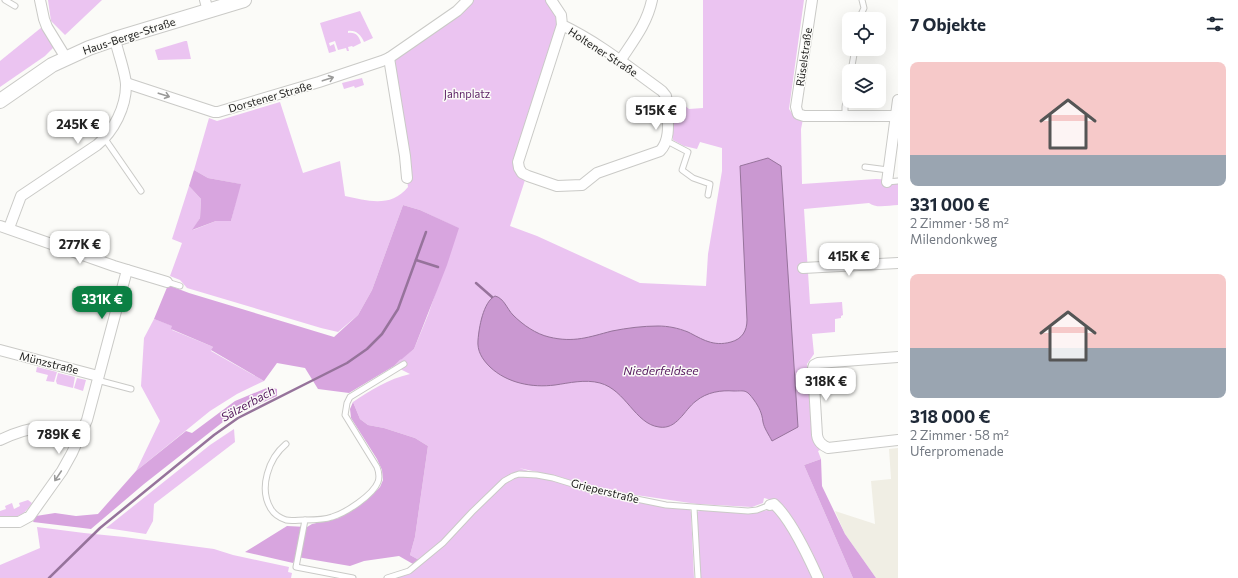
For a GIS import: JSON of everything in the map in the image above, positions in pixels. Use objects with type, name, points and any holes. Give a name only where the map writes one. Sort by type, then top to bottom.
[{"type":"main road","name":"Haus-Berge-Straße","points":[[0,101],[41,72],[88,48],[206,5],[244,0]]},
{"type":"street","points":[[40,0],[46,23],[66,58]]},
{"type":"street","points":[[407,178],[390,58],[457,11],[468,0]]},
{"type":"street","points":[[551,0],[561,15],[562,25],[518,162],[522,173],[557,186],[582,185],[597,173],[660,150],[665,146],[667,141]]},
{"type":"street","points":[[620,61],[640,32],[647,18],[652,0]]},
{"type":"street","name":"Rüselstraße","points":[[812,0],[796,107],[798,114],[804,116],[845,117]]},
{"type":"street","name":"Holtener Straße","points":[[562,25],[620,61],[666,96],[667,141]]},
{"type":"street","points":[[115,39],[126,83],[124,99],[116,122],[105,138],[73,162],[21,196],[4,227],[127,270],[167,282]]},
{"type":"street","name":"Dorstener Straße","points":[[126,83],[214,112],[218,112],[352,72],[390,58]]},
{"type":"street","points":[[887,182],[898,100]]},
{"type":"street","points":[[845,117],[897,116]]},
{"type":"street","points":[[803,268],[896,263]]},
{"type":"street","points":[[0,522],[21,522],[32,514],[65,466],[87,420],[127,270]]},
{"type":"street","name":"Münzstraße","points":[[0,350],[98,378]]},
{"type":"street","points":[[898,357],[818,363],[814,365],[813,368],[818,440],[823,445],[828,448],[898,440]]},
{"type":"street","points":[[0,440],[22,431],[39,428],[57,430],[79,437]]},
{"type":"street","name":"Grieperstraße","points":[[770,505],[774,504],[778,508],[800,542],[818,578]]},
{"type":"lane","points":[[2,0],[15,6]]},
{"type":"lane","points":[[862,0],[864,8],[862,12]]},
{"type":"lane","points":[[845,108],[845,117]]},
{"type":"lane","points":[[105,138],[141,191]]},
{"type":"lane","points":[[667,141],[688,152],[682,170],[687,175],[710,184],[708,195]]},
{"type":"lane","points":[[865,167],[888,170]]},
{"type":"lane","points":[[887,182],[898,181]]},
{"type":"lane","points":[[167,282],[180,286]]},
{"type":"lane","points":[[286,444],[281,448],[268,472],[265,490],[266,500],[272,510],[279,517],[286,520],[332,518],[361,501],[373,490],[378,483],[380,476],[377,467],[345,414],[347,403],[350,397],[404,364]]},
{"type":"lane","points":[[98,378],[131,389]]},
{"type":"lane","name":"Grieperstraße","points":[[387,578],[404,574],[413,568],[443,543],[504,481],[519,474],[525,473],[537,475],[607,494],[666,505],[748,511],[757,510],[770,505]]},
{"type":"lane","points":[[694,508],[698,578]]},
{"type":"lane","points":[[305,520],[296,567],[353,578]]},
{"type":"shaded area","points":[[194,170],[208,178],[241,184],[231,221],[216,221],[192,230],[200,218],[201,199],[189,186]]},
{"type":"shaded area","points":[[403,205],[420,210],[459,228],[447,265],[414,349],[394,366],[349,393],[318,389],[305,368],[277,363],[264,381],[211,350],[213,347],[171,329],[172,326],[154,319],[168,285],[189,293],[334,337],[358,315],[372,290]]},
{"type":"shaded area","points":[[269,387],[277,389],[277,396],[228,418],[144,484],[91,529],[33,522],[36,516],[55,513],[76,516],[98,514],[136,471],[186,431],[192,433],[235,401]]},
{"type":"shaded area","points":[[353,402],[360,419],[368,425],[384,428],[415,438],[428,446],[415,537],[410,555],[419,560],[413,564],[399,556],[364,561],[350,566],[297,557],[293,563],[245,552],[287,526],[307,527],[312,524],[339,518],[367,500],[380,487],[383,480],[382,470],[377,459],[351,418],[350,409]]},
{"type":"shaded area","points":[[898,448],[898,578],[876,578],[845,534],[835,511],[875,524],[871,481],[891,479],[889,449]]},
{"type":"shaded area","points":[[821,459],[822,486],[845,534],[876,578],[853,578],[804,465]]},
{"type":"green space","points":[[48,0],[102,0],[65,35],[51,21]]},
{"type":"green space","name":"Jahnplatz","points":[[469,0],[549,0],[560,16],[517,162],[526,177],[510,226],[537,236],[640,283],[706,286],[708,254],[722,171],[722,148],[700,142],[697,149],[684,146],[673,140],[673,109],[676,109],[675,106],[673,106],[672,101],[679,101],[689,109],[703,108],[703,0],[804,0],[789,109],[794,116],[803,119],[801,129],[802,184],[876,179],[898,180],[898,205],[875,206],[869,203],[804,209],[810,304],[842,302],[843,315],[841,318],[835,319],[835,332],[812,334],[814,354],[807,364],[812,436],[815,444],[820,450],[818,451],[821,459],[804,465],[853,578],[821,578],[775,501],[764,498],[763,503],[752,507],[697,504],[602,490],[560,477],[519,468],[594,492],[690,510],[694,578],[397,578],[410,571],[419,560],[410,555],[415,537],[428,446],[415,438],[384,428],[368,425],[360,419],[353,402],[387,382],[410,374],[394,366],[414,349],[428,315],[458,228],[420,210],[403,205],[372,290],[358,315],[338,332],[187,288],[180,280],[170,276],[182,243],[172,239],[189,186],[201,199],[200,218],[193,230],[216,221],[231,221],[240,184],[208,178],[194,170],[209,118],[217,121],[280,102],[303,173],[340,161],[345,196],[362,200],[379,201],[394,198],[401,194],[408,187],[391,60]]},
{"type":"green space","points":[[360,11],[373,38],[364,42],[358,34],[353,31],[348,31],[348,33],[357,35],[361,43],[353,47],[348,47],[349,51],[347,51],[346,48],[338,50],[335,41],[329,43],[330,46],[334,44],[336,51],[329,53],[320,23]]},
{"type":"green space","points":[[42,27],[53,44],[53,48],[45,56],[0,87],[0,61]]},
{"type":"green space","points":[[187,41],[191,59],[158,60],[155,50]]},
{"type":"green space","points":[[362,78],[364,85],[344,89],[342,83]]},
{"type":"green space","points":[[154,319],[173,326],[172,330],[213,347],[211,351],[264,381],[237,394],[210,411],[136,471],[160,421],[141,386],[144,338]]},
{"type":"green space","points":[[37,367],[57,372],[54,382],[46,381],[48,375],[36,372]]},
{"type":"green space","points":[[58,373],[75,377],[73,388],[57,384],[56,381]]},
{"type":"green space","points":[[77,378],[86,380],[83,391],[74,388]]},
{"type":"green space","points":[[234,429],[235,442],[154,504],[153,521],[146,534],[106,528],[210,445]]},
{"type":"green space","points":[[28,500],[32,503],[25,512],[19,516],[0,516],[0,511],[6,509],[5,506],[12,503],[14,509],[20,506],[19,503]]},
{"type":"green space","points":[[774,509],[786,526],[814,578],[699,578],[696,512],[703,510],[751,513]]},
{"type":"green space","points":[[37,527],[214,549],[233,555],[289,567],[288,572],[292,573],[291,578],[0,578],[0,565],[40,548]]},
{"type":"water","name":"Niederfeldsee","points":[[768,158],[781,166],[798,427],[772,441],[764,427],[760,410],[749,394],[745,391],[719,391],[700,398],[671,425],[659,427],[651,425],[643,420],[617,392],[600,383],[583,381],[546,386],[529,385],[512,381],[504,377],[490,367],[485,361],[478,348],[479,329],[487,304],[495,296],[501,299],[513,315],[525,326],[539,334],[558,339],[574,339],[623,329],[658,326],[680,329],[703,340],[719,344],[735,341],[741,337],[745,331],[747,320],[740,166]]},
{"type":"waterway","name":"Sälzerbach","points":[[49,578],[100,528],[214,435],[238,418],[347,363],[367,349],[382,334],[398,309],[426,232]]},
{"type":"waterway","points":[[416,260],[438,267]]},
{"type":"waterway","points":[[476,283],[492,297]]}]
